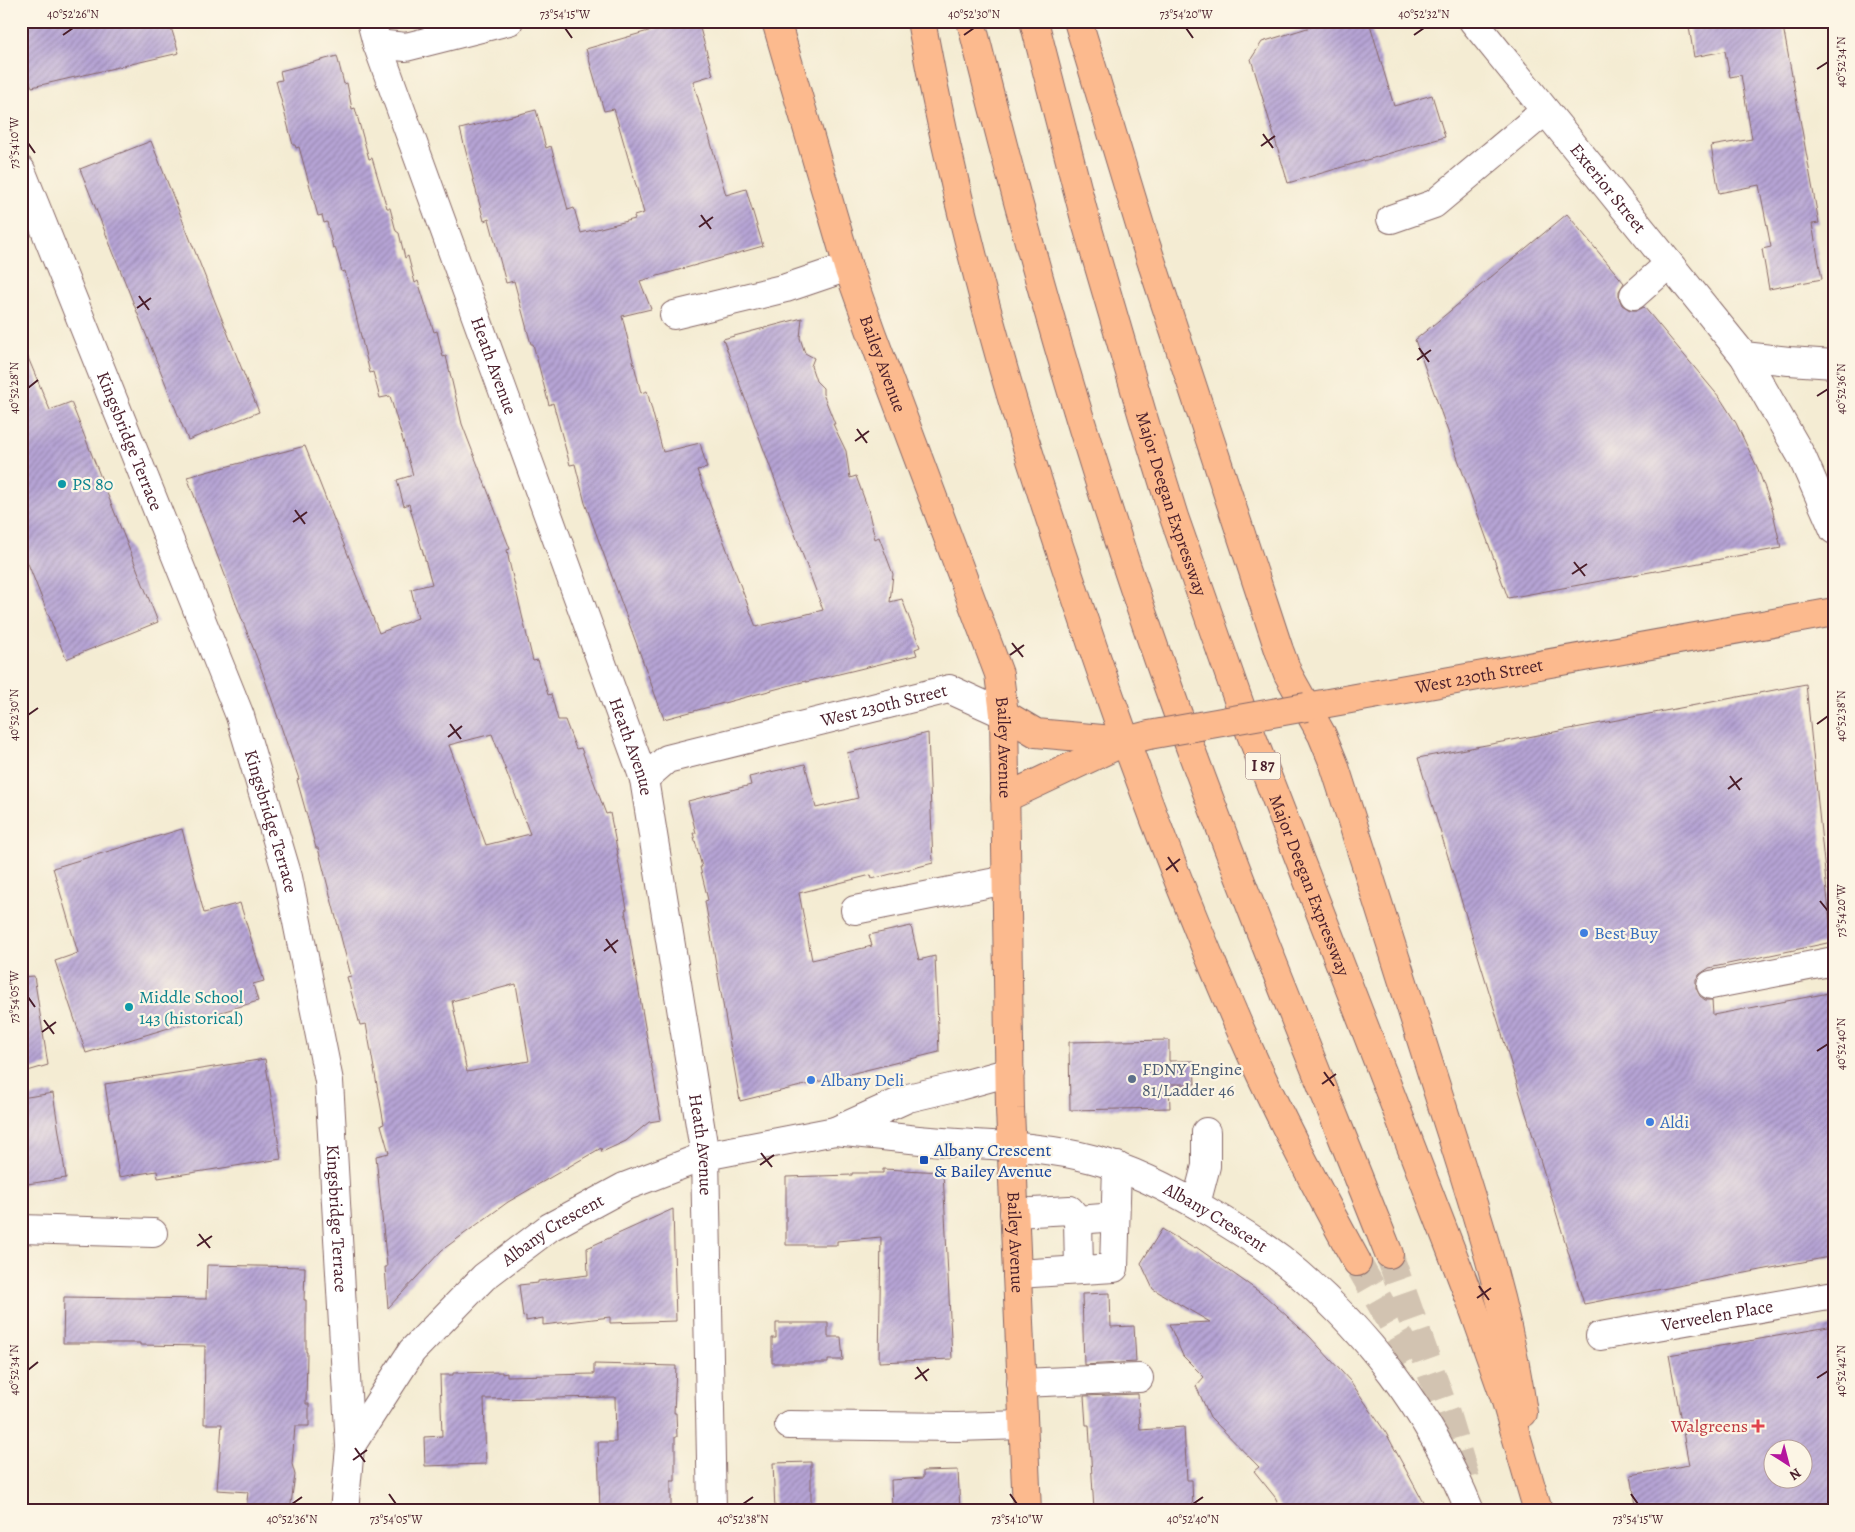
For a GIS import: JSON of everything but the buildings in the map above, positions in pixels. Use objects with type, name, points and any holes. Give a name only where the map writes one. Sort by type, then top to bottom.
[{"type":"main road","name":"Bailey Avenue","points":[[776,21],[848,267],[999,674],[1004,714],[1012,1145],[1027,1511]]},
{"type":"main road","points":[[921,21],[958,198],[1000,358],[1044,502],[1137,738],[1142,787],[1258,1069],[1356,1262]]},
{"type":"main road","points":[[971,21],[1050,322],[1083,432],[1143,615],[1212,804],[1389,1254]]},
{"type":"main road","name":"Major Deegan Expressway","points":[[1034,21],[1087,228],[1142,417],[1174,517],[1242,711],[1470,1299],[1505,1398],[1537,1504]]},
{"type":"main road","points":[[1078,21],[1145,242],[1279,650],[1288,674],[1322,735],[1334,764],[1473,1201],[1500,1293],[1513,1351],[1537,1504]]},
{"type":"main road","name":"West 230th Street","points":[[1004,714],[1036,733],[1137,738],[1834,612]]},
{"type":"main road","name":"West 230th Street","points":[[1005,798],[1137,738]]},
{"type":"street","points":[[374,33],[406,47],[509,21]]},
{"type":"street","name":"Exterior Street","points":[[1473,21],[1744,356],[1802,457],[1834,530]]},
{"type":"street","name":"Heath Avenue","points":[[374,33],[644,779],[705,1156],[712,1511]]},
{"type":"street","points":[[1391,219],[1434,204],[1545,111]]},
{"type":"street","name":"Kingsbridge Terrace","points":[[21,170],[240,716],[288,877],[329,1081],[350,1447],[344,1511]]},
{"type":"street","points":[[1634,295],[1669,264]]},
{"type":"street","points":[[674,315],[786,288],[848,267]]},
{"type":"street","points":[[1744,356],[1834,364]]},
{"type":"street","name":"West 230th Street","points":[[644,779],[666,759],[949,689],[1004,714]]},
{"type":"street","points":[[855,910],[1006,880]]},
{"type":"street","points":[[1711,985],[1834,961]]},
{"type":"street","name":"Albany Crescent","points":[[350,1447],[412,1352],[484,1277],[550,1227],[624,1187],[705,1156],[835,1131],[908,1098],[1010,1072]]},
{"type":"street","name":"Albany Crescent","points":[[835,1131],[957,1143],[1012,1145],[1060,1152],[1117,1166],[1196,1204],[1280,1258],[1344,1317],[1401,1385],[1424,1419],[1443,1453],[1470,1511]]},
{"type":"street","points":[[1196,1204],[1206,1166],[1206,1132]]},
{"type":"street","points":[[1017,1274],[1114,1268],[1117,1166]]},
{"type":"street","points":[[1014,1212],[1070,1210],[1078,1220],[1079,1270]]},
{"type":"street","points":[[1078,1220],[1115,1217]]},
{"type":"street","points":[[21,1229],[153,1233]]},
{"type":"street","name":"Verveelen Place","points":[[1600,1336],[1834,1295]]},
{"type":"street","points":[[1021,1383],[1138,1378]]},
{"type":"street","points":[[789,1425],[967,1427],[1023,1425]]},
{"type":"tunnel","points":[[1389,1254],[1447,1417],[1469,1489]]},
{"type":"tunnel","points":[[1357,1262],[1417,1367]]},
{"type":"place","name":"PS 80","points":[[62,484]]},
{"type":"place","name":"Best Buy","points":[[1584,933]]},
{"type":"place","name":"Middle School 143 (historical)","points":[[129,1007]]},
{"type":"place","name":"FDNY Engine 81/Ladder 46","points":[[1132,1079]]},
{"type":"place","name":"Albany Deli","points":[[811,1080]]},
{"type":"place","name":"Aldi","points":[[1650,1122]]},
{"type":"place","name":"Albany Crescent & Bailey Avenue","points":[[924,1160]]},
{"type":"place","name":"Walgreens","points":[[1758,1426]]}]
